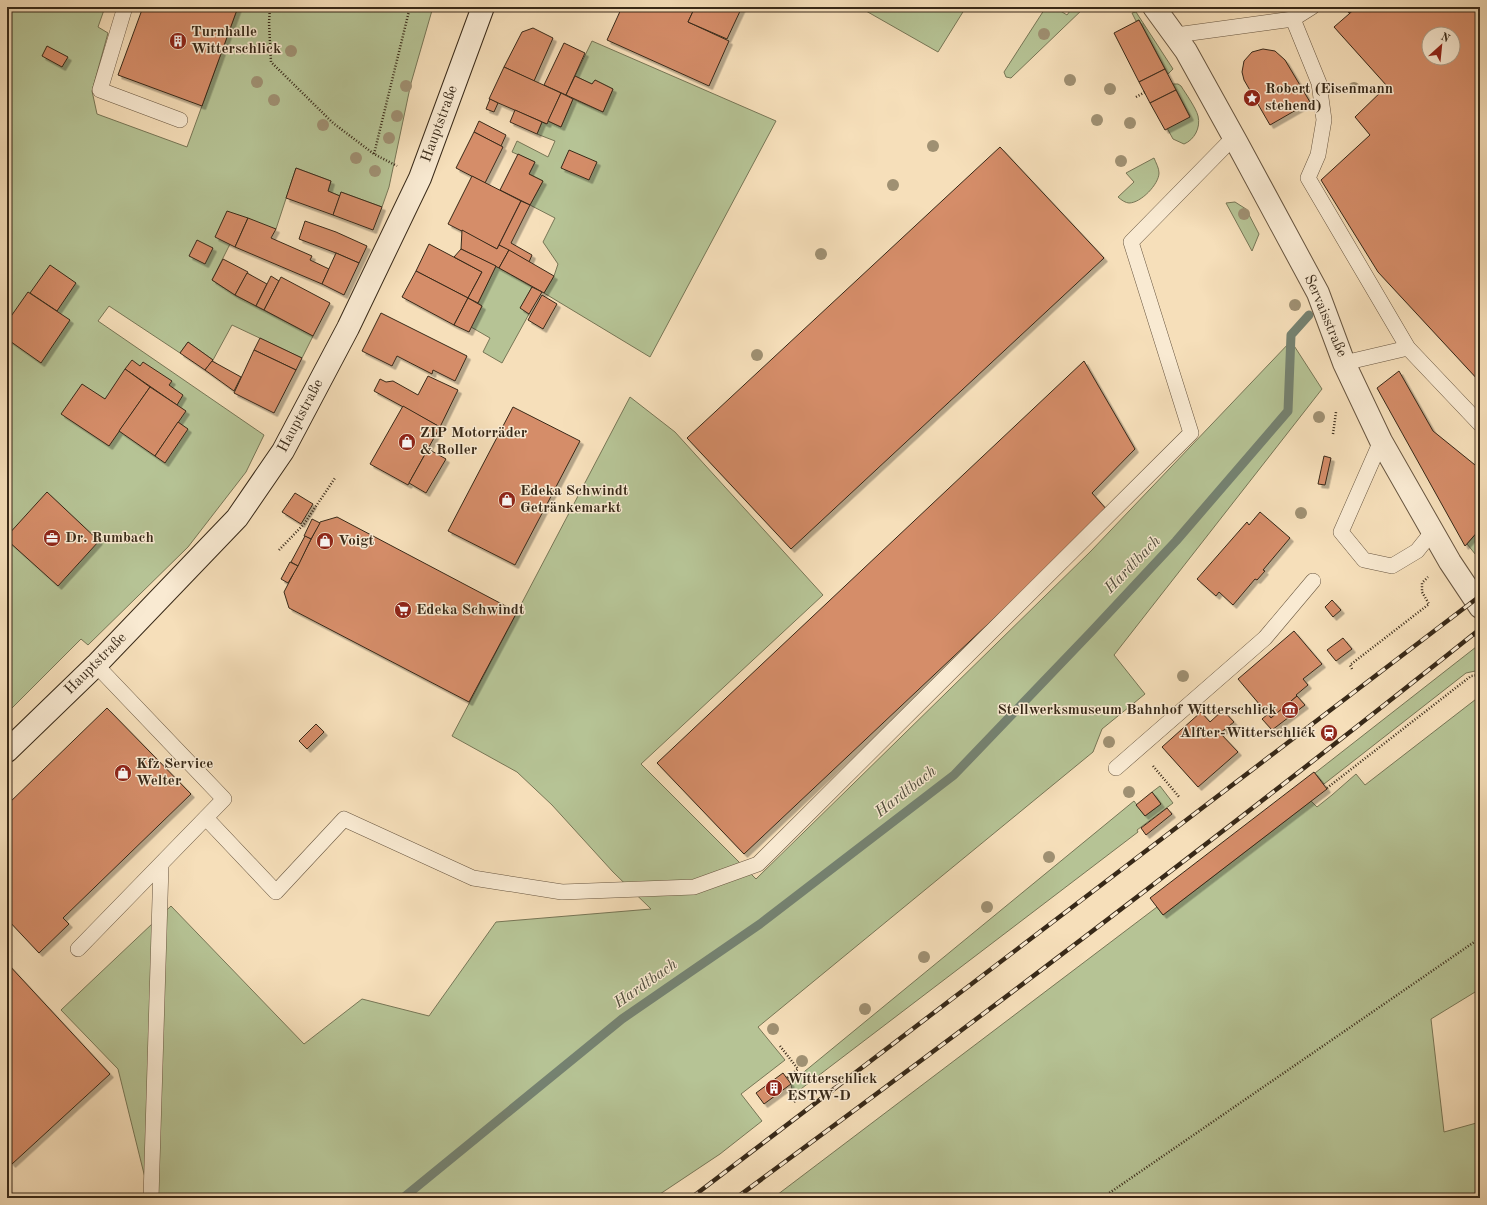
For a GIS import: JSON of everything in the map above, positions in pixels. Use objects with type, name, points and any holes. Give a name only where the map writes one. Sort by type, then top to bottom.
[{"type":"main road","name":"Hauptstraße","points":[[7,751],[96,665],[237,518],[283,451],[348,328],[420,178],[483,7]]},
{"type":"main road","name":"Servaisstraße","points":[[1154,7],[1176,35],[1186,51],[1234,137],[1318,293],[1344,363],[1381,442],[1450,562],[1480,607]]},
{"type":"lane","points":[[125,7],[100,90],[180,120]]},
{"type":"lane","points":[[1176,35],[1293,20],[1312,7]]},
{"type":"lane","points":[[1293,20],[1319,83],[1324,120],[1318,155],[1308,178],[1408,348],[1480,424]]},
{"type":"lane","points":[[206,818],[276,892],[344,819],[473,878],[562,892],[694,887],[758,864],[1191,433],[1132,242],[1234,137]]},
{"type":"lane","points":[[1344,363],[1408,348]]},
{"type":"lane","points":[[1381,442],[1341,532],[1364,560],[1392,566],[1417,551],[1433,531]]},
{"type":"lane","points":[[1116,768],[1265,638],[1313,581]]},
{"type":"lane","points":[[78,949],[224,799],[96,665]]},
{"type":"lane","points":[[151,1198],[161,865]]},
{"type":"path","points":[[270,7],[269,23],[271,62],[333,123],[374,154],[395,165]]},
{"type":"path","points":[[374,154],[410,7]]},
{"type":"path","points":[[1136,97],[1145,92]]},
{"type":"path","points":[[280,550],[304,524],[335,478]]},
{"type":"path","points":[[1352,670],[1350,665],[1429,604],[1422,592],[1422,584]]},
{"type":"path","points":[[1327,788],[1471,676],[1480,675]]},
{"type":"path","points":[[1162,777],[1180,798]]},
{"type":"path","points":[[1102,1198],[1480,938]]},
{"type":"path","points":[[780,1046],[798,1069],[787,1078]]},
{"type":"path","points":[[794,1102],[797,1099]]},
{"type":"green space","points":[[7,7],[105,7],[98,27],[108,33],[92,91],[97,114],[187,147],[238,7],[433,7],[411,83],[389,187],[382,207],[341,192],[340,196],[328,191],[331,181],[296,168],[276,229],[230,244],[212,280],[235,295],[313,336],[302,358],[232,325],[213,360],[188,342],[180,353],[109,306],[98,321],[264,435],[246,472],[188,547],[88,645],[81,639],[7,713]]},
{"type":"green space","points":[[859,7],[966,7],[938,52]]},
{"type":"green space","points":[[1046,7],[1054,7],[1067,15],[1073,7],[1085,7],[1011,78],[1006,77],[1004,72]]},
{"type":"green space","points":[[1136,12],[1173,69],[1168,74],[1139,20],[1136,21],[1132,13]]},
{"type":"green space","points":[[592,41],[776,121],[650,357],[544,293],[554,276],[558,264],[543,242],[555,218],[530,205],[543,181],[529,174],[535,162],[512,152],[517,141],[548,157],[555,141],[537,134],[542,122],[546,124],[548,121],[561,127],[573,99],[603,112],[613,89],[595,80],[592,84],[575,76]]},
{"type":"green space","points":[[1173,84],[1178,84],[1181,86],[1193,105],[1199,120],[1198,129],[1194,137],[1184,144],[1173,139],[1167,128],[1190,116]]},
{"type":"green space","points":[[1154,158],[1159,173],[1153,187],[1139,200],[1134,202],[1128,203],[1119,198],[1118,197],[1134,182],[1126,173]]},
{"type":"green space","points":[[1235,202],[1246,209],[1259,234],[1252,251],[1226,203]]},
{"type":"green space","points":[[496,266],[532,287],[521,307],[529,314],[502,363],[483,352],[490,338],[471,327],[482,306],[478,303]]},
{"type":"green space","points":[[1291,341],[1322,389],[1114,655],[1145,694],[1102,729],[1093,752],[758,1027],[785,1060],[741,1094],[762,1121],[720,1154],[654,1198],[150,1198],[118,1069],[61,1010],[171,906],[304,1044],[362,999],[429,1016],[496,922],[651,909],[613,872],[552,805],[517,772],[452,736],[630,397],[675,432],[823,595],[641,764],[756,879],[1091,551]]},
{"type":"green space","points":[[1480,529],[1480,560],[1467,544]]},
{"type":"green space","points":[[1476,647],[1480,653],[1480,670],[1466,673],[1324,784],[1315,773]]},
{"type":"green space","points":[[1480,696],[1480,989],[1431,1019],[1444,1132],[1480,1122],[1480,1198],[773,1198],[1157,907],[1163,915],[1311,801],[1317,807],[1356,774],[1365,785]]},
{"type":"green space","points":[[1160,786],[1173,803],[1137,830],[1138,832],[793,1095],[791,1084],[799,1076],[1134,801],[1145,816],[1161,804],[1152,792]]},
{"type":"building","name":"Turnhalle Witterschlick","points":[[143,7],[238,7],[202,106],[118,75]]},
{"type":"building","points":[[622,7],[695,7],[688,22],[729,41],[709,86],[607,40]]},
{"type":"building","points":[[695,7],[742,7],[727,39],[688,22]]},
{"type":"building","points":[[1344,7],[1357,7],[1349,13]]},
{"type":"building","points":[[1357,7],[1480,7],[1480,382],[1378,272],[1321,180],[1370,135],[1355,117],[1387,86],[1334,27]]},
{"type":"building","points":[[1139,20],[1165,69],[1139,82],[1114,33]]},
{"type":"building","points":[[533,28],[553,38],[534,81],[504,67],[522,32]]},
{"type":"building","points":[[564,43],[585,53],[566,95],[544,85]]},
{"type":"building","points":[[47,46],[68,57],[62,67],[42,56]]},
{"type":"building","points":[[1263,49],[1275,51],[1285,60],[1310,102],[1270,125],[1244,80],[1242,72],[1244,61],[1252,52]]},
{"type":"building","points":[[504,67],[561,93],[547,124],[489,99]]},
{"type":"building","points":[[1165,69],[1176,90],[1150,103],[1139,82]]},
{"type":"building","points":[[575,76],[592,84],[595,80],[613,89],[603,112],[566,95]]},
{"type":"building","points":[[1176,90],[1190,117],[1165,130],[1150,103]]},
{"type":"building","points":[[561,93],[573,99],[561,127],[548,121]]},
{"type":"building","points":[[490,99],[498,103],[494,112],[486,109]]},
{"type":"building","points":[[515,110],[542,122],[537,134],[510,122]]},
{"type":"building","points":[[479,121],[506,135],[501,146],[474,132]]},
{"type":"building","points":[[474,132],[503,147],[485,183],[456,168]]},
{"type":"building","points":[[1000,147],[1104,258],[791,549],[687,438]]},
{"type":"building","points":[[569,150],[597,162],[589,180],[561,168]]},
{"type":"building","points":[[518,154],[535,162],[529,174],[543,181],[530,205],[500,190]]},
{"type":"building","points":[[296,168],[331,181],[328,191],[340,196],[333,215],[286,198]]},
{"type":"building","points":[[472,176],[521,201],[497,249],[448,224]]},
{"type":"building","points":[[341,192],[382,207],[373,230],[333,215]]},
{"type":"building","points":[[521,201],[530,205],[511,243],[532,255],[529,262],[499,245]]},
{"type":"building","points":[[227,211],[248,218],[235,247],[215,237]]},
{"type":"building","points":[[248,218],[276,229],[271,238],[312,256],[310,260],[329,269],[322,284],[235,247]]},
{"type":"building","points":[[305,221],[336,232],[367,246],[359,263],[299,239]]},
{"type":"building","points":[[462,230],[497,249],[499,245],[509,250],[499,268],[461,249]]},
{"type":"building","points":[[197,240],[213,248],[205,264],[189,256]]},
{"type":"building","points":[[429,244],[482,272],[468,298],[416,271]]},
{"type":"building","points":[[461,249],[496,266],[478,303],[468,298],[482,272],[454,257]]},
{"type":"building","points":[[509,250],[554,276],[544,293],[499,268]]},
{"type":"building","points":[[336,253],[359,263],[344,295],[322,284]]},
{"type":"building","points":[[223,259],[248,272],[235,295],[212,280]]},
{"type":"building","points":[[50,265],[76,283],[57,311],[30,293]]},
{"type":"building","points":[[416,271],[468,298],[454,325],[402,297]]},
{"type":"building","points":[[247,273],[267,284],[256,306],[235,295]]},
{"type":"building","points":[[271,276],[279,281],[264,310],[256,306]]},
{"type":"building","points":[[281,277],[330,303],[313,336],[264,310]]},
{"type":"building","points":[[532,287],[542,292],[529,314],[520,308]]},
{"type":"building","points":[[28,292],[70,320],[41,363],[7,339],[7,322]]},
{"type":"building","points":[[542,295],[557,304],[543,329],[528,320]]},
{"type":"building","points":[[468,298],[482,306],[469,332],[454,325]]},
{"type":"building","points":[[381,313],[467,356],[455,381],[433,370],[432,374],[397,356],[392,366],[362,351]]},
{"type":"building","points":[[260,338],[302,358],[296,370],[254,350]]},
{"type":"building","points":[[188,342],[213,360],[205,370],[180,353]]},
{"type":"building","points":[[254,350],[296,370],[274,413],[234,393]]},
{"type":"building","points":[[132,360],[140,366],[143,362],[172,381],[169,385],[183,395],[177,405],[125,369]]},
{"type":"building","points":[[212,361],[241,377],[234,391],[205,370]]},
{"type":"building","points":[[1084,361],[1135,449],[1092,493],[1108,511],[744,854],[657,763]]},
{"type":"building","points":[[125,369],[150,387],[109,446],[61,414],[82,384],[105,399]]},
{"type":"building","points":[[1399,371],[1433,431],[1480,469],[1480,529],[1465,546],[1377,388]]},
{"type":"building","points":[[428,376],[458,390],[440,427],[374,391],[380,379],[386,382],[393,381],[418,395]]},
{"type":"building","points":[[150,387],[186,411],[155,456],[119,431]]},
{"type":"building","name":"ZIP Motorräder & Roller","points":[[403,406],[440,427],[408,485],[370,464]]},
{"type":"building","name":"Edeka Schwindt Getränkemarkt","points":[[513,407],[580,441],[515,565],[448,531]]},
{"type":"building","points":[[178,422],[188,429],[165,463],[155,456]]},
{"type":"building","points":[[428,449],[446,459],[426,493],[409,483]]},
{"type":"building","points":[[1324,456],[1331,458],[1325,485],[1318,484]]},
{"type":"building","name":"Dr. Rumbach","points":[[47,492],[99,541],[58,586],[7,540],[7,536]]},
{"type":"building","points":[[295,493],[313,504],[301,524],[282,512]]},
{"type":"building","points":[[1260,512],[1290,538],[1263,570],[1265,571],[1257,580],[1255,579],[1233,605],[1219,592],[1216,596],[1197,579],[1247,522],[1249,525]]},
{"type":"building","name":"Edeka Schwindt","points":[[337,517],[517,612],[469,702],[289,608],[284,592],[320,522]]},
{"type":"building","points":[[312,519],[320,523],[311,539],[304,536]]},
{"type":"building","points":[[305,536],[311,539],[298,566],[291,562]]},
{"type":"building","points":[[290,562],[298,566],[288,583],[281,579]]},
{"type":"building","points":[[1332,600],[1341,610],[1333,617],[1325,607]]},
{"type":"building","points":[[1294,631],[1322,664],[1303,679],[1308,685],[1271,718],[1238,679]]},
{"type":"building","points":[[1343,638],[1352,649],[1336,661],[1327,650]]},
{"type":"building","name":"Stellwerksmuseum Bahnhof Witterschlick","points":[[1297,696],[1305,705],[1272,730],[1262,719],[1268,714],[1271,718]]},
{"type":"building","points":[[107,708],[191,794],[63,918],[69,924],[39,953],[7,919],[7,805]]},
{"type":"building","points":[[1223,710],[1234,722],[1220,733],[1238,752],[1198,787],[1162,747],[1201,712],[1210,722]]},
{"type":"building","points":[[316,724],[324,732],[307,749],[299,741]]},
{"type":"building","points":[[1314,772],[1327,789],[1163,915],[1150,898]]},
{"type":"building","points":[[1152,792],[1161,804],[1145,816],[1136,805]]},
{"type":"building","points":[[1167,808],[1172,814],[1146,835],[1141,828]]},
{"type":"building","points":[[7,963],[110,1074],[12,1164],[7,1158]]},
{"type":"building","name":"Witterschlick ESTW-D","points":[[783,1073],[791,1084],[764,1104],[756,1093]]},
{"type":"waterway","name":"Hardtbach","points":[[403,1198],[622,1019],[760,924],[954,775],[1176,541],[1288,411],[1291,335],[1309,315]]},
{"type":"railway","points":[[691,1198],[1480,596]]},
{"type":"railway","points":[[736,1198],[1204,846],[1480,629]]},
{"type":"place","name":"Turnhalle Witterschlick","points":[[178,41]]},
{"type":"place","name":"Robert (Eisenmann stehend)","points":[[1252,98]]},
{"type":"place","name":"ZIP Motorräder & Roller","points":[[407,442]]},
{"type":"place","name":"Edeka Schwindt Getränkemarkt","points":[[507,500]]},
{"type":"place","name":"Dr. Rumbach","points":[[52,538]]},
{"type":"place","name":"Voigt","points":[[325,541]]},
{"type":"place","name":"Edeka Schwindt","points":[[403,610]]},
{"type":"place","name":"Stellwerksmuseum Bahnhof Witterschlick","points":[[1290,710]]},
{"type":"place","name":"Alfter-Witterschlick","points":[[1329,733]]},
{"type":"place","name":"Kfz Service Welter","points":[[123,773]]},
{"type":"place","name":"Witterschlick ESTW-D","points":[[774,1088]]}]
